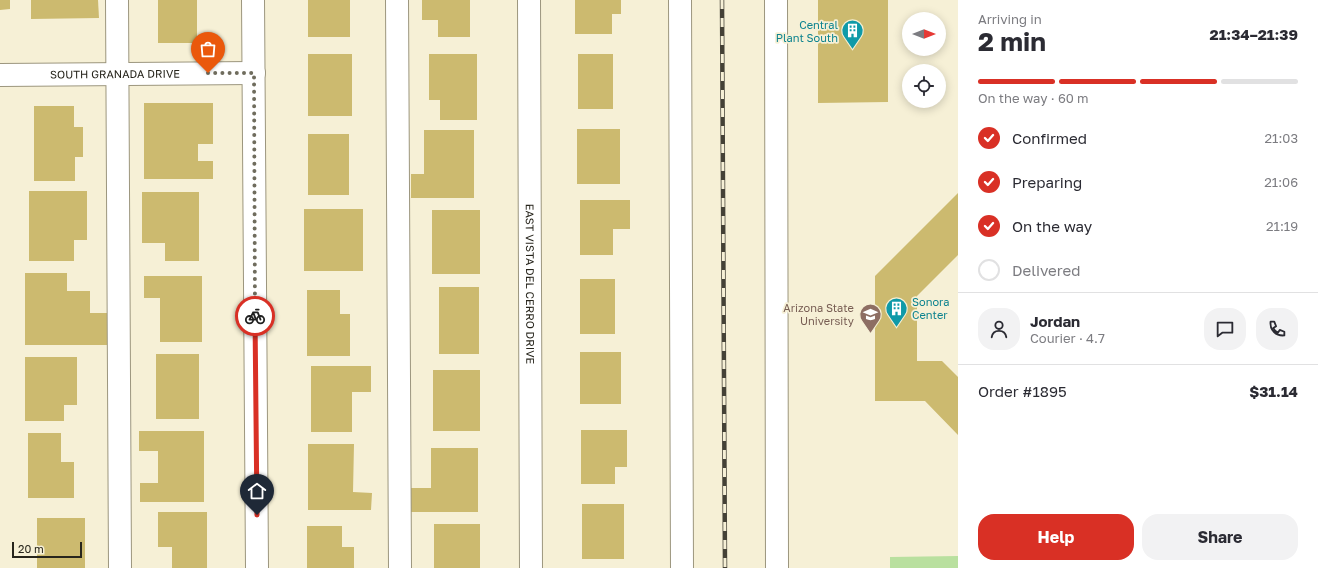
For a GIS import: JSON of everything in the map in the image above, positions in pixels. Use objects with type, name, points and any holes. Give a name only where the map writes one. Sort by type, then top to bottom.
[{"type":"street","points":[[117,0],[116,74],[120,568]]},
{"type":"street","points":[[253,0],[257,568]]},
{"type":"street","points":[[397,0],[400,568]]},
{"type":"street","name":"EAST VISTA DEL CERRO DRIVE","points":[[529,0],[531,568]]},
{"type":"street","points":[[680,0],[682,568]]},
{"type":"street","points":[[776,0],[777,568]]},
{"type":"street","name":"SOUTH GRANADA DRIVE","points":[[0,75],[254,73]]},
{"type":"green space","points":[[958,556],[958,568],[890,568],[890,557]]},
{"type":"building","points":[[0,0],[10,0],[10,9],[0,10]]},
{"type":"building","points":[[31,0],[98,0],[99,18],[31,19]]},
{"type":"building","points":[[158,0],[197,0],[197,43],[158,43]]},
{"type":"building","points":[[308,0],[350,0],[350,37],[308,37]]},
{"type":"building","points":[[422,0],[470,0],[470,37],[438,37],[438,20],[422,20]]},
{"type":"building","points":[[575,0],[621,0],[621,14],[612,14],[612,34],[575,34]]},
{"type":"building","name":"Central Plant South","points":[[818,0],[888,0],[888,102],[818,103]]},
{"type":"building","points":[[308,54],[352,54],[352,116],[308,116]]},
{"type":"building","points":[[429,54],[477,54],[477,120],[440,120],[440,100],[429,100]]},
{"type":"building","points":[[578,54],[613,54],[613,109],[578,109]]},
{"type":"building","points":[[144,103],[213,103],[213,144],[198,144],[198,161],[213,161],[213,179],[144,179]]},
{"type":"building","points":[[34,106],[74,106],[74,127],[83,127],[83,157],[75,157],[75,181],[34,181]]},
{"type":"building","points":[[577,129],[620,129],[620,184],[577,184]]},
{"type":"building","points":[[424,130],[474,130],[474,198],[411,198],[411,174],[424,174]]},
{"type":"building","points":[[308,134],[349,134],[349,195],[308,195]]},
{"type":"building","points":[[29,191],[87,191],[87,240],[74,240],[74,261],[29,261]]},
{"type":"building","points":[[142,192],[199,192],[199,261],[165,261],[165,243],[142,243]]},
{"type":"building","name":"Sonora Center","points":[[958,193],[958,255],[917,296],[917,361],[942,361],[958,377],[958,435],[925,401],[875,401],[875,276]]},
{"type":"building","points":[[580,200],[630,200],[630,229],[613,229],[613,255],[580,255]]},
{"type":"building","points":[[304,209],[363,209],[363,271],[304,271]]},
{"type":"building","points":[[432,210],[480,210],[480,274],[432,274]]},
{"type":"building","points":[[25,273],[67,273],[67,291],[90,291],[90,313],[108,313],[108,345],[25,345]]},
{"type":"building","points":[[144,276],[202,276],[202,342],[160,342],[160,298],[144,298]]},
{"type":"building","points":[[580,279],[615,279],[615,334],[580,334]]},
{"type":"building","points":[[439,287],[479,287],[479,354],[439,354]]},
{"type":"building","points":[[307,290],[340,290],[340,314],[350,314],[350,356],[307,356]]},
{"type":"building","points":[[580,352],[621,352],[621,404],[580,404]]},
{"type":"building","points":[[156,354],[199,354],[199,419],[156,419]]},
{"type":"building","points":[[25,357],[77,357],[77,405],[64,405],[64,421],[25,421]]},
{"type":"building","points":[[311,366],[371,366],[371,392],[352,392],[352,432],[311,432]]},
{"type":"building","points":[[433,370],[480,370],[480,431],[433,431]]},
{"type":"building","points":[[581,430],[627,430],[627,467],[615,467],[615,484],[581,484]]},
{"type":"building","points":[[139,431],[204,431],[204,502],[140,502],[140,483],[158,483],[158,451],[139,451]]},
{"type":"building","points":[[28,433],[61,433],[61,462],[74,462],[74,498],[28,498]]},
{"type":"building","points":[[308,444],[354,444],[353,492],[372,493],[371,510],[308,510]]},
{"type":"building","points":[[431,448],[478,448],[478,512],[411,512],[411,488],[431,488]]},
{"type":"building","points":[[582,504],[624,504],[624,559],[582,559]]},
{"type":"building","points":[[158,512],[207,512],[207,568],[172,568],[172,547],[158,547]]},
{"type":"building","points":[[37,518],[85,518],[85,568],[37,568]]},
{"type":"building","points":[[434,524],[480,524],[480,568],[434,568]]},
{"type":"building","points":[[307,526],[342,526],[342,547],[354,547],[354,568],[307,568]]},
{"type":"railway","points":[[722,0],[725,568]]},
{"type":"way so far","points":[[208,73],[254,73],[255,316]]},
{"type":"place","name":"Central Plant South","points":[[853,50]]},
{"type":"place","name":"Sonora Center","points":[[896,328]]},
{"type":"place","name":"Arizona State University","points":[[870,334]]},
{"type":"route","points":[[255,316],[257,515]]}]
